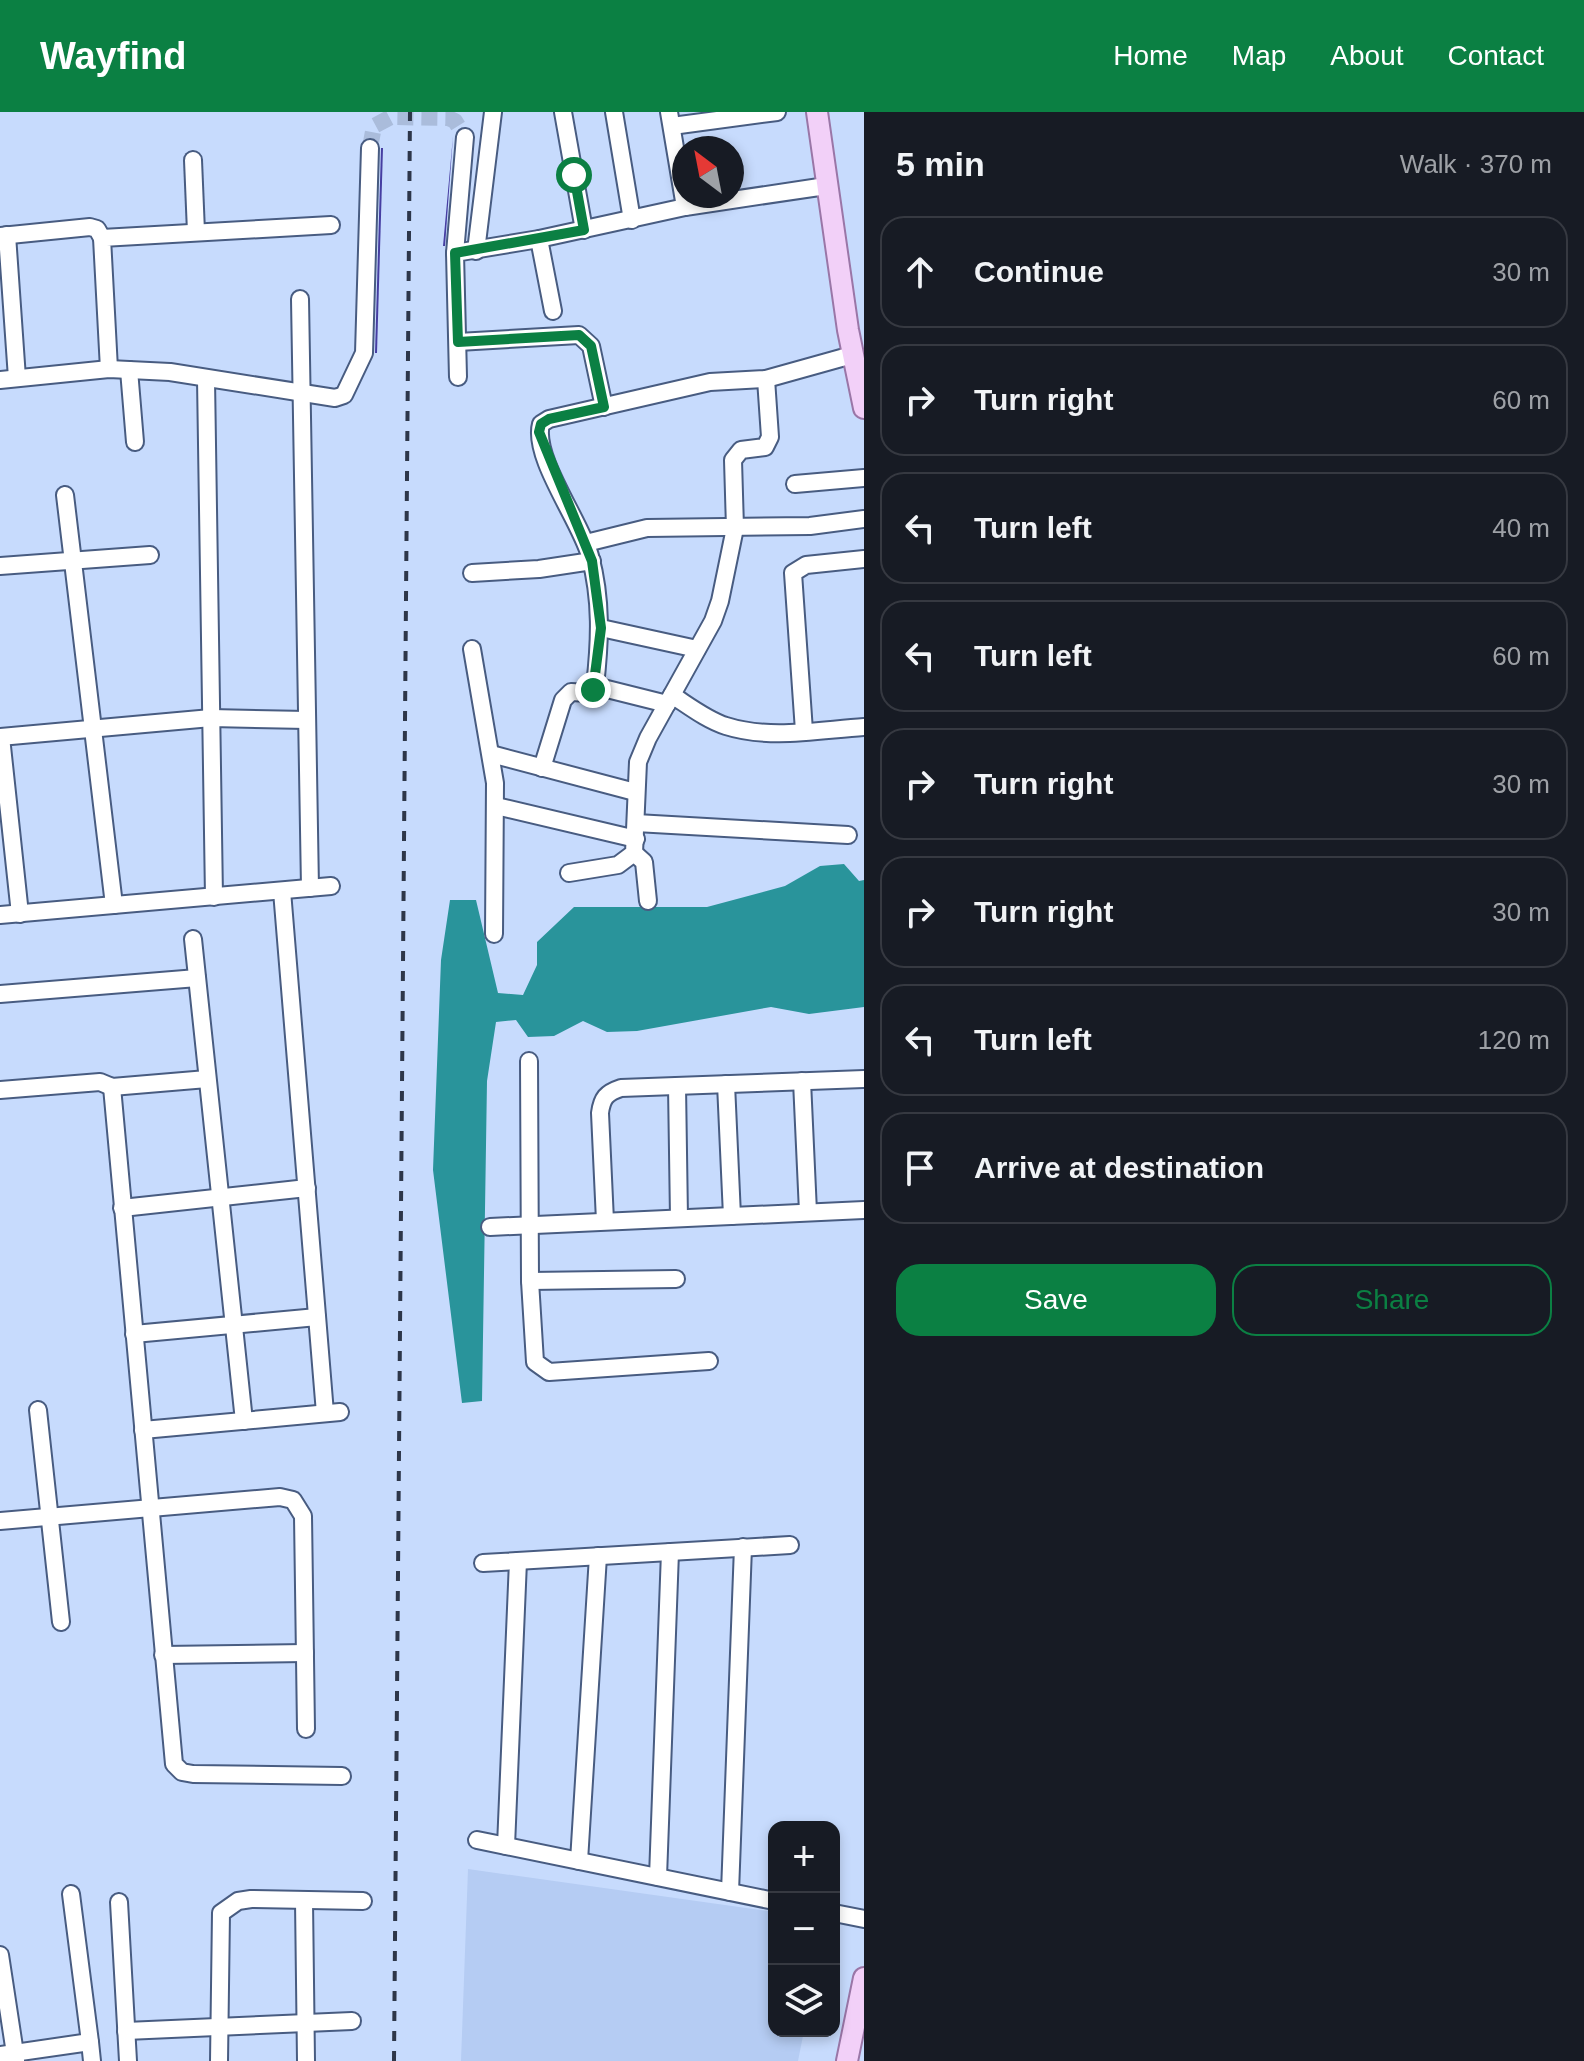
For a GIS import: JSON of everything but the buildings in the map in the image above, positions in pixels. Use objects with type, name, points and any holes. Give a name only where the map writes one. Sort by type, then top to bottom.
[{"type":"main road","points":[[817,112],[826,186],[856,329],[852,355],[864,408]]},
{"type":"main road","points":[[847,2061],[864,1978]]},
{"type":"street","points":[[476,251],[493,112]]},
{"type":"street","points":[[563,112],[584,230]]},
{"type":"street","points":[[614,112],[632,220]]},
{"type":"street","points":[[670,119],[777,112]]},
{"type":"street","points":[[458,377],[455,253],[465,137]]},
{"type":"street","points":[[109,369],[102,238],[97,229],[90,227],[3,235],[8,379],[109,369],[206,379],[335,398],[344,395],[364,353],[370,148]]},
{"type":"street","points":[[193,160],[196,232]]},
{"type":"street","points":[[744,198],[826,186]]},
{"type":"street","points":[[455,253],[539,239],[681,208]]},
{"type":"street","points":[[102,238],[331,225]]},
{"type":"street","points":[[539,239],[553,311]]},
{"type":"street","points":[[300,299],[310,888]]},
{"type":"street","points":[[458,342],[579,335],[591,346],[604,407]]},
{"type":"street","points":[[542,768],[563,700],[571,692],[589,693],[595,686],[601,628],[592,561],[539,432],[541,424],[549,419],[710,382],[766,379],[852,355]]},
{"type":"street","points":[[129,370],[135,442]]},
{"type":"street","points":[[206,379],[214,897]]},
{"type":"street","points":[[648,901],[644,862],[635,839],[638,762],[720,601],[735,528],[733,460],[741,450],[765,447],[770,437],[766,379]]},
{"type":"street","points":[[795,484],[864,478]]},
{"type":"street","points":[[65,495],[114,905]]},
{"type":"street","points":[[586,543],[647,528],[810,526],[864,519]]},
{"type":"street","points":[[0,566],[150,555]]},
{"type":"street","points":[[804,731],[793,573],[806,565],[864,559]]},
{"type":"street","points":[[472,573],[539,569],[592,561]]},
{"type":"street","points":[[601,628],[697,649]]},
{"type":"street","points":[[472,649],[491,754],[496,806],[494,934]]},
{"type":"street","points":[[595,686],[669,699],[724,726],[765,733],[864,727]]},
{"type":"street","points":[[20,914],[1,737],[211,718],[307,720]]},
{"type":"street","points":[[491,754],[635,792]]},
{"type":"street","points":[[496,806],[635,839],[848,835]]},
{"type":"street","points":[[569,873],[618,865],[635,839]]},
{"type":"street","points":[[0,915],[331,886]]},
{"type":"street","points":[[143,1430],[333,1412],[317,1317],[282,891]]},
{"type":"street","points":[[193,939],[244,1421]]},
{"type":"street","points":[[0,994],[197,978]]},
{"type":"street","points":[[529,1061],[532,1353],[542,1369],[549,1372],[709,1361]]},
{"type":"street","points":[[0,1090],[100,1082],[112,1087],[207,1079]]},
{"type":"street","points":[[605,1221],[601,1101],[608,1092],[621,1088],[864,1079]]},
{"type":"street","points":[[802,1081],[808,1212]]},
{"type":"street","points":[[726,1084],[732,1216]]},
{"type":"street","points":[[677,1086],[679,1218]]},
{"type":"street","points":[[112,1087],[174,1764],[182,1772],[342,1776]]},
{"type":"street","points":[[122,1208],[307,1188]]},
{"type":"street","points":[[490,1227],[864,1210]]},
{"type":"street","points":[[530,1281],[676,1279]]},
{"type":"street","points":[[134,1334],[317,1317]]},
{"type":"street","points":[[38,1410],[61,1622]]},
{"type":"street","points":[[0,1521],[151,1506],[280,1497],[293,1500],[303,1516],[306,1729]]},
{"type":"street","points":[[483,1563],[790,1545]]},
{"type":"street","points":[[730,1892],[743,1547]]},
{"type":"street","points":[[658,1877],[670,1552]]},
{"type":"street","points":[[579,1861],[598,1556]]},
{"type":"street","points":[[506,1846],[518,1561]]},
{"type":"street","points":[[163,1655],[305,1653]]},
{"type":"street","points":[[477,1840],[768,1900]]},
{"type":"street","points":[[71,1894],[92,2061]]},
{"type":"street","points":[[219,2061],[221,1913],[238,1901],[363,1901]]},
{"type":"street","points":[[304,1901],[306,2061]]},
{"type":"street","points":[[119,1902],[128,2061]]},
{"type":"street","points":[[840,1914],[864,1919]]},
{"type":"street","points":[[0,1955],[10,2056],[90,2042]]},
{"type":"street","points":[[126,2031],[352,2021]]},
{"type":"shaded area","points":[[844,864],[859,881],[864,880],[864,1007],[809,1014],[771,1007],[637,1031],[607,1032],[583,1021],[554,1036],[528,1037],[516,1020],[496,1022],[487,1081],[482,1401],[462,1403],[433,1170],[441,960],[450,900],[476,900],[498,993],[523,995],[537,965],[537,942],[574,907],[707,907],[785,886],[820,866]]},
{"type":"shaded area","points":[[468,1869],[768,1911],[768,2037],[803,2037],[798,2061],[461,2061]]},
{"type":"tunnel","points":[[370,148],[374,126],[391,117],[448,118],[455,121],[465,137]]},
{"type":"railway","points":[[394,2061],[410,112]]},
{"type":"route","points":[[574,175],[584,230],[455,253],[458,342],[579,335],[591,346],[604,407],[549,419],[541,424],[539,432],[592,561],[601,628],[593,690]]}]
